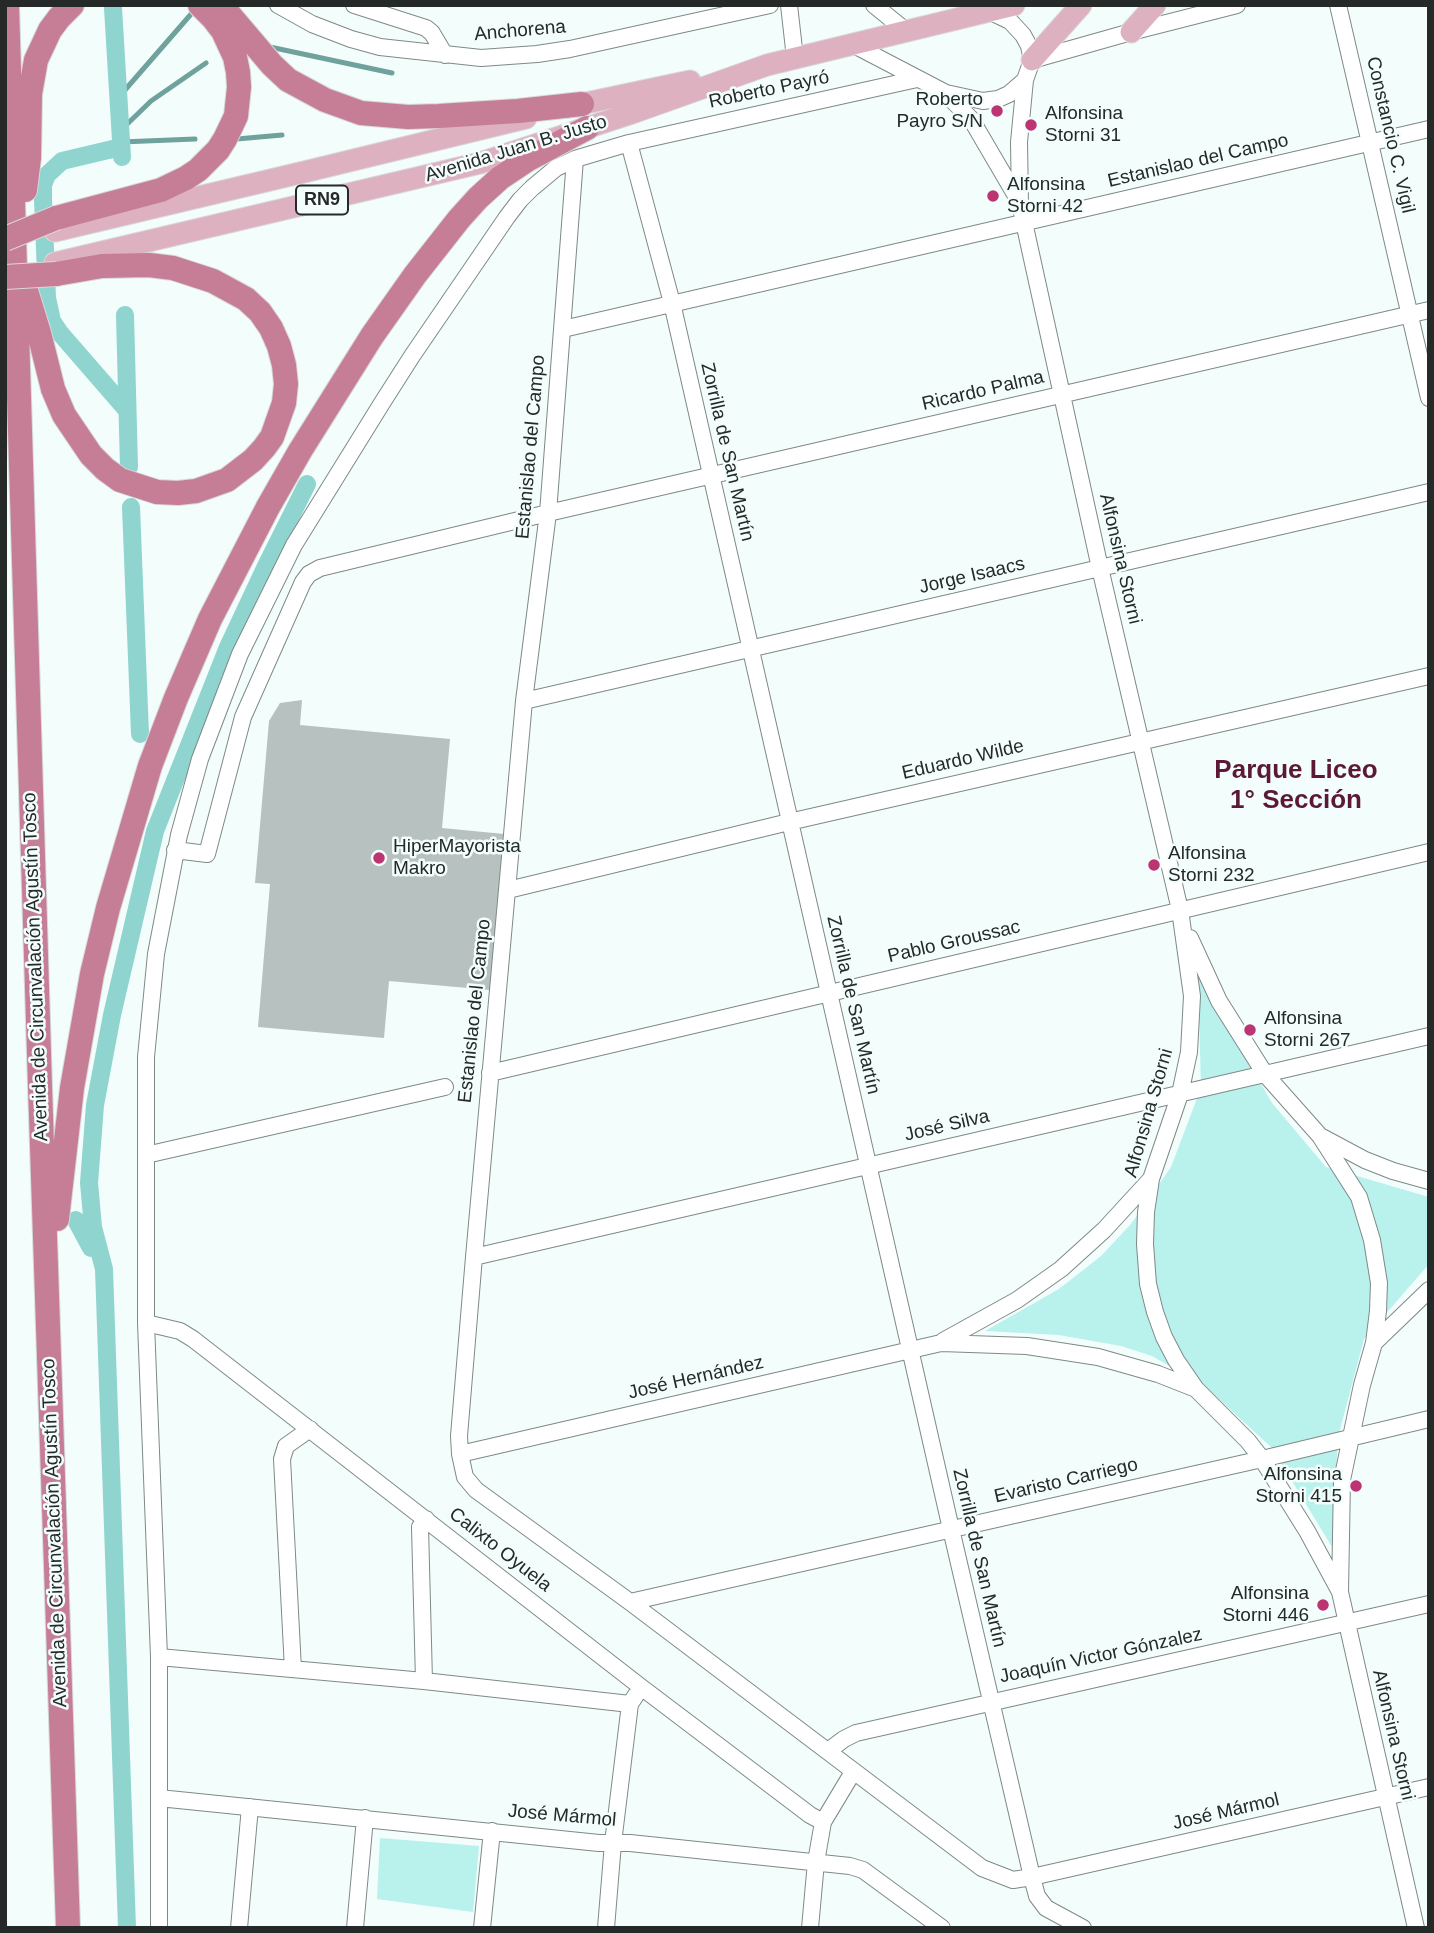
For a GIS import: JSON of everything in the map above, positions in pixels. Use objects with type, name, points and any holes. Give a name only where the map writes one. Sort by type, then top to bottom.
[{"type":"highway","name":"Avenida de Circunvalación Agustín Tosco","points":[[7,5],[10,256],[68,1928]]},
{"type":"highway","points":[[10,256],[55,268],[149,265],[173,268],[213,281],[246,299],[260,312],[271,328],[284,365],[284,403],[272,437],[247,466],[227,481],[178,494],[157,492],[120,480],[105,469],[91,455],[65,415],[53,389],[39,333],[10,256],[29,158],[32,76],[39,52],[50,30],[72,5]]},
{"type":"highway","points":[[10,256],[55,224],[174,185],[198,170],[218,150],[236,116],[238,72],[235,57],[223,31],[200,5]]},
{"type":"highway","points":[[221,5],[288,80],[325,100],[361,113],[408,117],[439,116],[518,111],[582,103]]},
{"type":"highway","points":[[47,1307],[72,1088],[92,974],[108,908],[150,766],[210,619],[300,451],[372,336],[415,275],[459,219],[500,178],[527,160],[587,128]]},
{"type":"main road","name":"Avenida Juan B. Justo","points":[[55,224],[341,164],[582,103],[767,65],[1014,5]]},
{"type":"main road","points":[[1028,70],[1081,5]]},
{"type":"main road","points":[[1131,32],[1154,5]]},
{"type":"main road","name":"Avenida Juan B. Justo","points":[[55,268],[471,166],[767,65]]},
{"type":"street","name":"Anchorena","points":[[278,5],[312,24],[380,47],[481,58],[537,54],[583,46],[770,5]]},
{"type":"street","points":[[354,5],[426,28],[445,55]]},
{"type":"street","points":[[789,5],[795,58]]},
{"type":"street","points":[[874,5],[906,31]]},
{"type":"street","points":[[944,92],[983,101],[998,99],[1009,94],[1028,70],[1131,32],[1237,5]]},
{"type":"street","name":"Constancio C. Vigil","points":[[1338,5],[1429,398]]},
{"type":"street","points":[[989,11],[1002,16],[1017,27],[1029,46],[1028,70]]},
{"type":"street","name":"Alfonsina Storni","points":[[852,44],[944,92],[971,119],[1020,204]]},
{"type":"street","name":"Alfonsina Storni","points":[[1028,70],[1019,142],[1020,204],[1100,568],[1181,916],[1192,996],[1189,1052],[1181,1094],[1151,1179],[1145,1244],[1148,1283],[1164,1337],[1176,1360],[1196,1389],[1248,1441],[1262,1459],[1301,1521],[1340,1592]]},
{"type":"street","name":"Roberto Payró","points":[[146,1323],[146,1057],[150,1002],[156,954],[176,850],[200,759],[250,633],[295,545],[412,356],[513,208],[556,168],[575,159],[629,142],[917,79]]},
{"type":"street","name":"Estanislao del Campo","points":[[460,1454],[459,1436],[474,1257],[524,701],[548,513],[563,329],[1429,129]]},
{"type":"street","name":"Zorrilla de San Martín","points":[[629,142],[672,303],[712,475],[789,822],[1032,1877]]},
{"type":"street","points":[[563,329],[575,159]]},
{"type":"street","name":"Ricardo Palma","points":[[176,850],[207,854],[243,717],[303,582],[309,574],[320,568],[1429,310]]},
{"type":"street","name":"Jorge Isaacs","points":[[524,701],[1429,492]]},
{"type":"street","name":"Eduardo Wilde","points":[[508,890],[1140,740],[1429,676]]},
{"type":"street","name":"Pablo Groussac","points":[[490,1073],[829,993],[1181,916],[1429,852]]},
{"type":"street","name":"Alfonsina Storni","points":[[1181,916],[1219,1001],[1265,1074],[1320,1136],[1359,1197],[1373,1240],[1378,1283],[1374,1343],[1342,1480],[1340,1592],[1416,1928]]},
{"type":"street","name":"José Silva","points":[[474,1257],[1429,1036]]},
{"type":"street","points":[[146,1156],[445,1087]]},
{"type":"street","points":[[1320,1136],[1365,1160],[1429,1181]]},
{"type":"street","name":"José Hernández","points":[[941,1343],[1017,1300],[1061,1269],[1104,1230],[1151,1179]]},
{"type":"street","points":[[1374,1343],[1429,1290]]},
{"type":"street","points":[[146,1323],[159,1657],[159,1928]]},
{"type":"street","name":"Calixto Oyuela","points":[[146,1323],[180,1331],[193,1339],[641,1687],[810,1815],[823,1822]]},
{"type":"street","name":"José Hernández","points":[[460,1454],[941,1343],[1027,1346],[1085,1354],[1128,1364],[1196,1389]]},
{"type":"street","name":"Evaristo Carriego","points":[[630,1602],[1429,1419]]},
{"type":"street","points":[[293,1669],[282,1459],[286,1446],[310,1429]]},
{"type":"street","name":"Calixto Oyuela","points":[[460,1454],[465,1477],[475,1490],[630,1602],[982,1868],[1013,1880],[1032,1877]]},
{"type":"street","points":[[424,1681],[420,1527],[426,1519]]},
{"type":"street","name":"Joaquín Victor Gónzalez","points":[[828,1751],[856,1733],[1429,1604]]},
{"type":"street","points":[[159,1657],[424,1681],[630,1704]]},
{"type":"street","points":[[606,1928],[630,1704],[641,1687]]},
{"type":"street","points":[[810,1928],[816,1861],[823,1822],[853,1772]]},
{"type":"street","name":"José Mármol","points":[[1032,1877],[1429,1787]]},
{"type":"street","name":"José Mármol","points":[[159,1798],[850,1866],[863,1870],[942,1928]]},
{"type":"street","points":[[239,1928],[250,1807]]},
{"type":"street","points":[[355,1928],[365,1818]]},
{"type":"street","points":[[482,1928],[492,1831]]},
{"type":"street","points":[[1032,1877],[1037,1896],[1045,1909],[1083,1928]]},
{"type":"shaded area","points":[[1198,975],[1272,1103],[1326,1167],[1429,1197],[1429,1264],[1364,1339],[1338,1437],[1332,1547],[1272,1448],[1206,1387],[1152,1356],[1121,1346],[1059,1335],[985,1331],[1059,1289],[1101,1256],[1131,1224],[1171,1167],[1201,1088]]},
{"type":"shaded area","points":[[380,1838],[479,1846],[473,1912],[377,1899]]},
{"type":"building","name":"HiperMayorista Makro","points":[[302,700],[300,725],[450,739],[442,828],[504,834],[490,990],[389,981],[384,1038],[258,1027],[270,884],[255,883],[269,721],[280,703]]},
{"type":"waterway","points":[[113,8],[122,157]]},
{"type":"waterway","points":[[118,98],[192,13]]},
{"type":"waterway","points":[[270,47],[392,73]]},
{"type":"waterway","points":[[120,131],[151,101],[206,63]]},
{"type":"waterway","points":[[237,139],[282,135]]},
{"type":"waterway","points":[[121,142],[195,139]]},
{"type":"waterway","points":[[121,147],[62,161],[47,175],[43,185],[43,200],[47,298],[52,321],[126,409]]},
{"type":"waterway","points":[[125,315],[129,467]]},
{"type":"waterway","points":[[127,1928],[104,1269],[93,1227],[89,1183],[95,1105],[112,1015],[155,831],[228,647],[307,484]]},
{"type":"waterway","points":[[131,507],[140,734]]},
{"type":"waterway","points":[[76,1220],[91,1248]]},
{"type":"place","name":"Roberto Payro S/N","points":[[997,111]]},
{"type":"place","name":"Alfonsina Storni 31","points":[[1031,125]]},
{"type":"place","name":"Alfonsina Storni 42","points":[[993,196]]},
{"type":"place","name":"HiperMayorista Makro","points":[[379,858]]},
{"type":"place","name":"Alfonsina Storni 232","points":[[1154,865]]},
{"type":"place","name":"Alfonsina Storni 267","points":[[1250,1030]]},
{"type":"place","name":"Alfonsina Storni 415","points":[[1356,1486]]},
{"type":"place","name":"Alfonsina Storni 446","points":[[1323,1605]]},
{"type":"district","name":"Parque Liceo 1° Sección","points":[[1296,786]]}]
